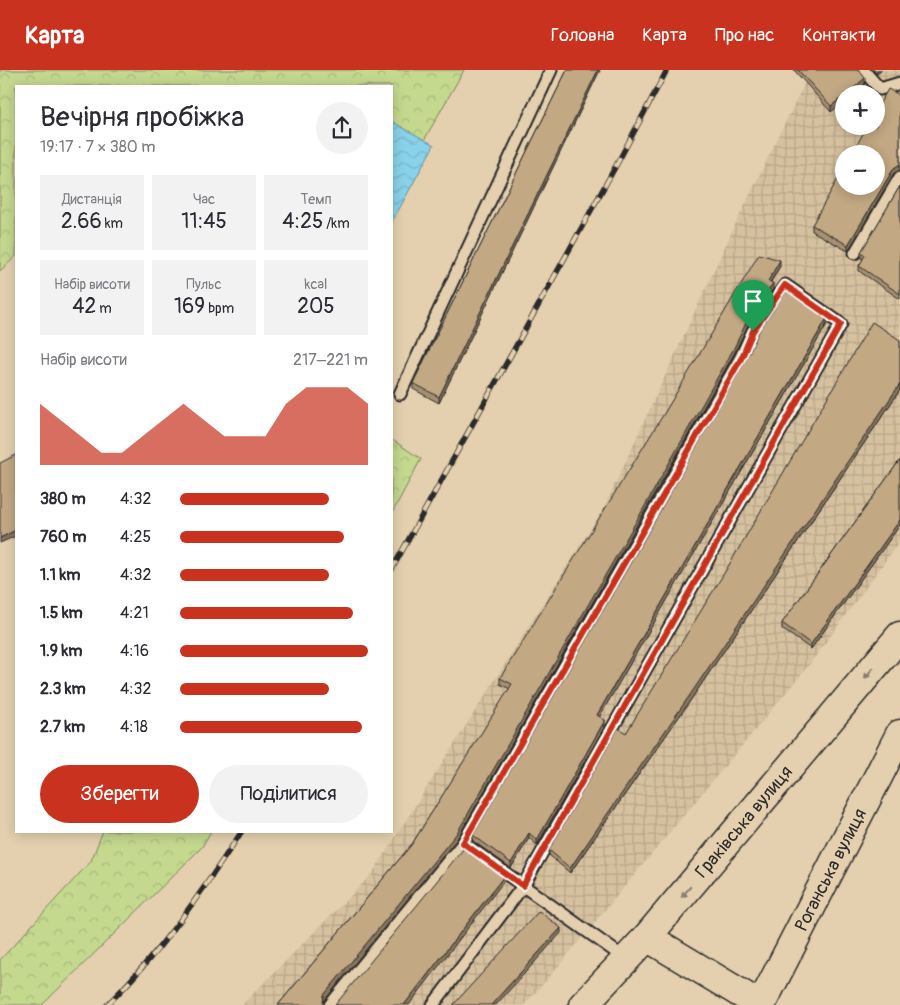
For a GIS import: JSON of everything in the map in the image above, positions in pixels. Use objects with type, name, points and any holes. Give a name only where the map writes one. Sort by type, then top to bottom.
[{"type":"street","name":"Граківська вулиця","points":[[583,1005],[648,937],[900,636]]},
{"type":"street","name":"Роганська вулиця","points":[[761,1005],[900,734]]},
{"type":"street","points":[[648,937],[761,1005]]},
{"type":"lane","points":[[400,394],[551,70]]},
{"type":"lane","points":[[863,70],[880,89],[900,82]]},
{"type":"lane","points":[[856,253],[900,176]]},
{"type":"lane","points":[[330,1005],[463,843],[742,357],[753,331],[785,285],[841,324],[523,886],[433,1005]]},
{"type":"lane","points":[[463,843],[627,960]]},
{"type":"shaded area","points":[[811,70],[900,70],[900,541],[810,664],[524,1005],[242,1005],[372,874],[605,506],[734,227]]},
{"type":"green space","points":[[0,70],[464,70],[393,194],[393,85],[15,85],[15,257],[0,271]]},
{"type":"green space","points":[[393,440],[421,459],[393,511]]},
{"type":"green space","points":[[102,833],[210,833],[202,847],[42,1005],[0,1005],[0,960],[91,861]]},
{"type":"water","points":[[393,122],[434,145],[393,220]]},
{"type":"building","points":[[567,70],[598,70],[439,397],[413,383]]},
{"type":"building","points":[[798,70],[859,70],[865,78],[857,85],[835,85],[835,103],[831,106]]},
{"type":"building","points":[[888,89],[900,95],[900,164],[894,168],[885,183],[885,145],[857,145],[862,135],[885,135],[885,94]]},
{"type":"building","points":[[835,184],[835,195],[878,195],[848,245],[812,225]]},
{"type":"building","points":[[900,186],[900,294],[859,266],[865,255],[861,252]]},
{"type":"building","points":[[759,254],[780,260],[768,281],[773,283],[747,321],[734,348],[641,513],[457,833],[324,995],[323,1002],[325,1005],[278,1005],[412,844],[512,684],[500,678],[665,412]]},
{"type":"building","points":[[786,291],[827,318],[597,715],[605,720],[537,840],[529,833],[511,863],[473,835],[655,520],[748,355],[760,329]]},
{"type":"building","points":[[872,322],[900,340],[900,384],[690,695],[570,868],[549,850],[618,728],[626,733],[726,570]]},
{"type":"building","points":[[15,456],[15,530],[0,538],[0,463]]},
{"type":"building","points":[[900,460],[900,520],[811,644],[782,623]]},
{"type":"building","points":[[464,848],[504,876],[404,1005],[335,1005]]},
{"type":"building","points":[[539,911],[561,928],[491,1005],[453,1005]]},
{"type":"railway","points":[[393,567],[667,70]]},
{"type":"railway","points":[[107,1005],[162,944],[241,833]]},
{"type":"route","points":[[785,285],[841,324],[523,886],[463,843],[742,357],[753,331],[785,285]]}]
